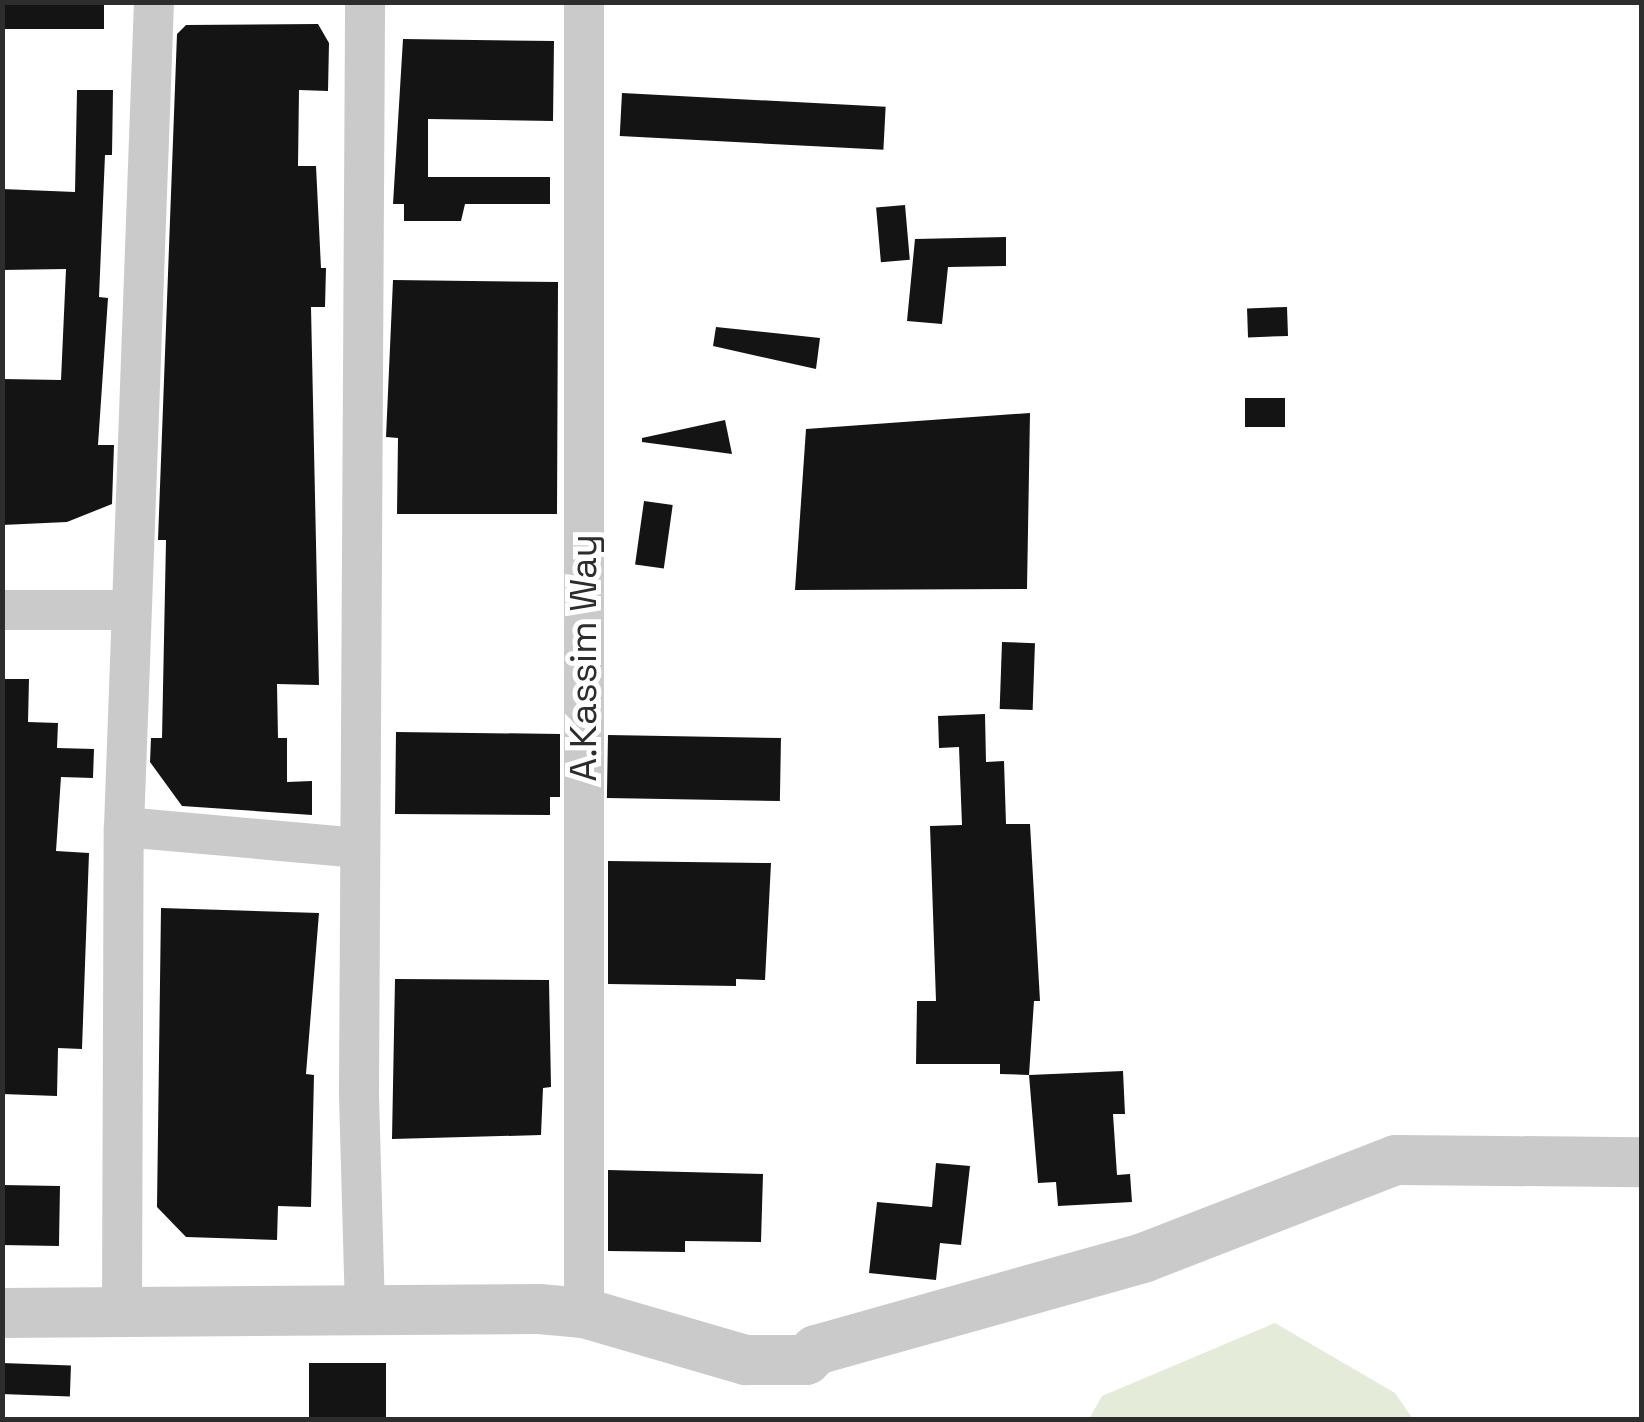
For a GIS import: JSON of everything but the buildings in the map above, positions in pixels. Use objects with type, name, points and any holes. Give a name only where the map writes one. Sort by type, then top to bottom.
[{"type":"street","points":[[122,1310],[124,828],[154,2]]},
{"type":"street","points":[[365,2],[360,848],[365,1310]]},
{"type":"street","name":"A.Kassim Way","points":[[584,2],[584,1313]]},
{"type":"street","points":[[2,610],[130,610]]},
{"type":"street","points":[[124,828],[360,848]]},
{"type":"street","points":[[2,1313],[584,1313],[708,1352],[806,1360],[831,1346],[1142,1258],[1396,1160],[1466,1156],[1642,1162]]},
{"type":"green space","points":[[1275,1323],[1395,1393],[1413,1419],[1089,1419],[1102,1396]]}]
